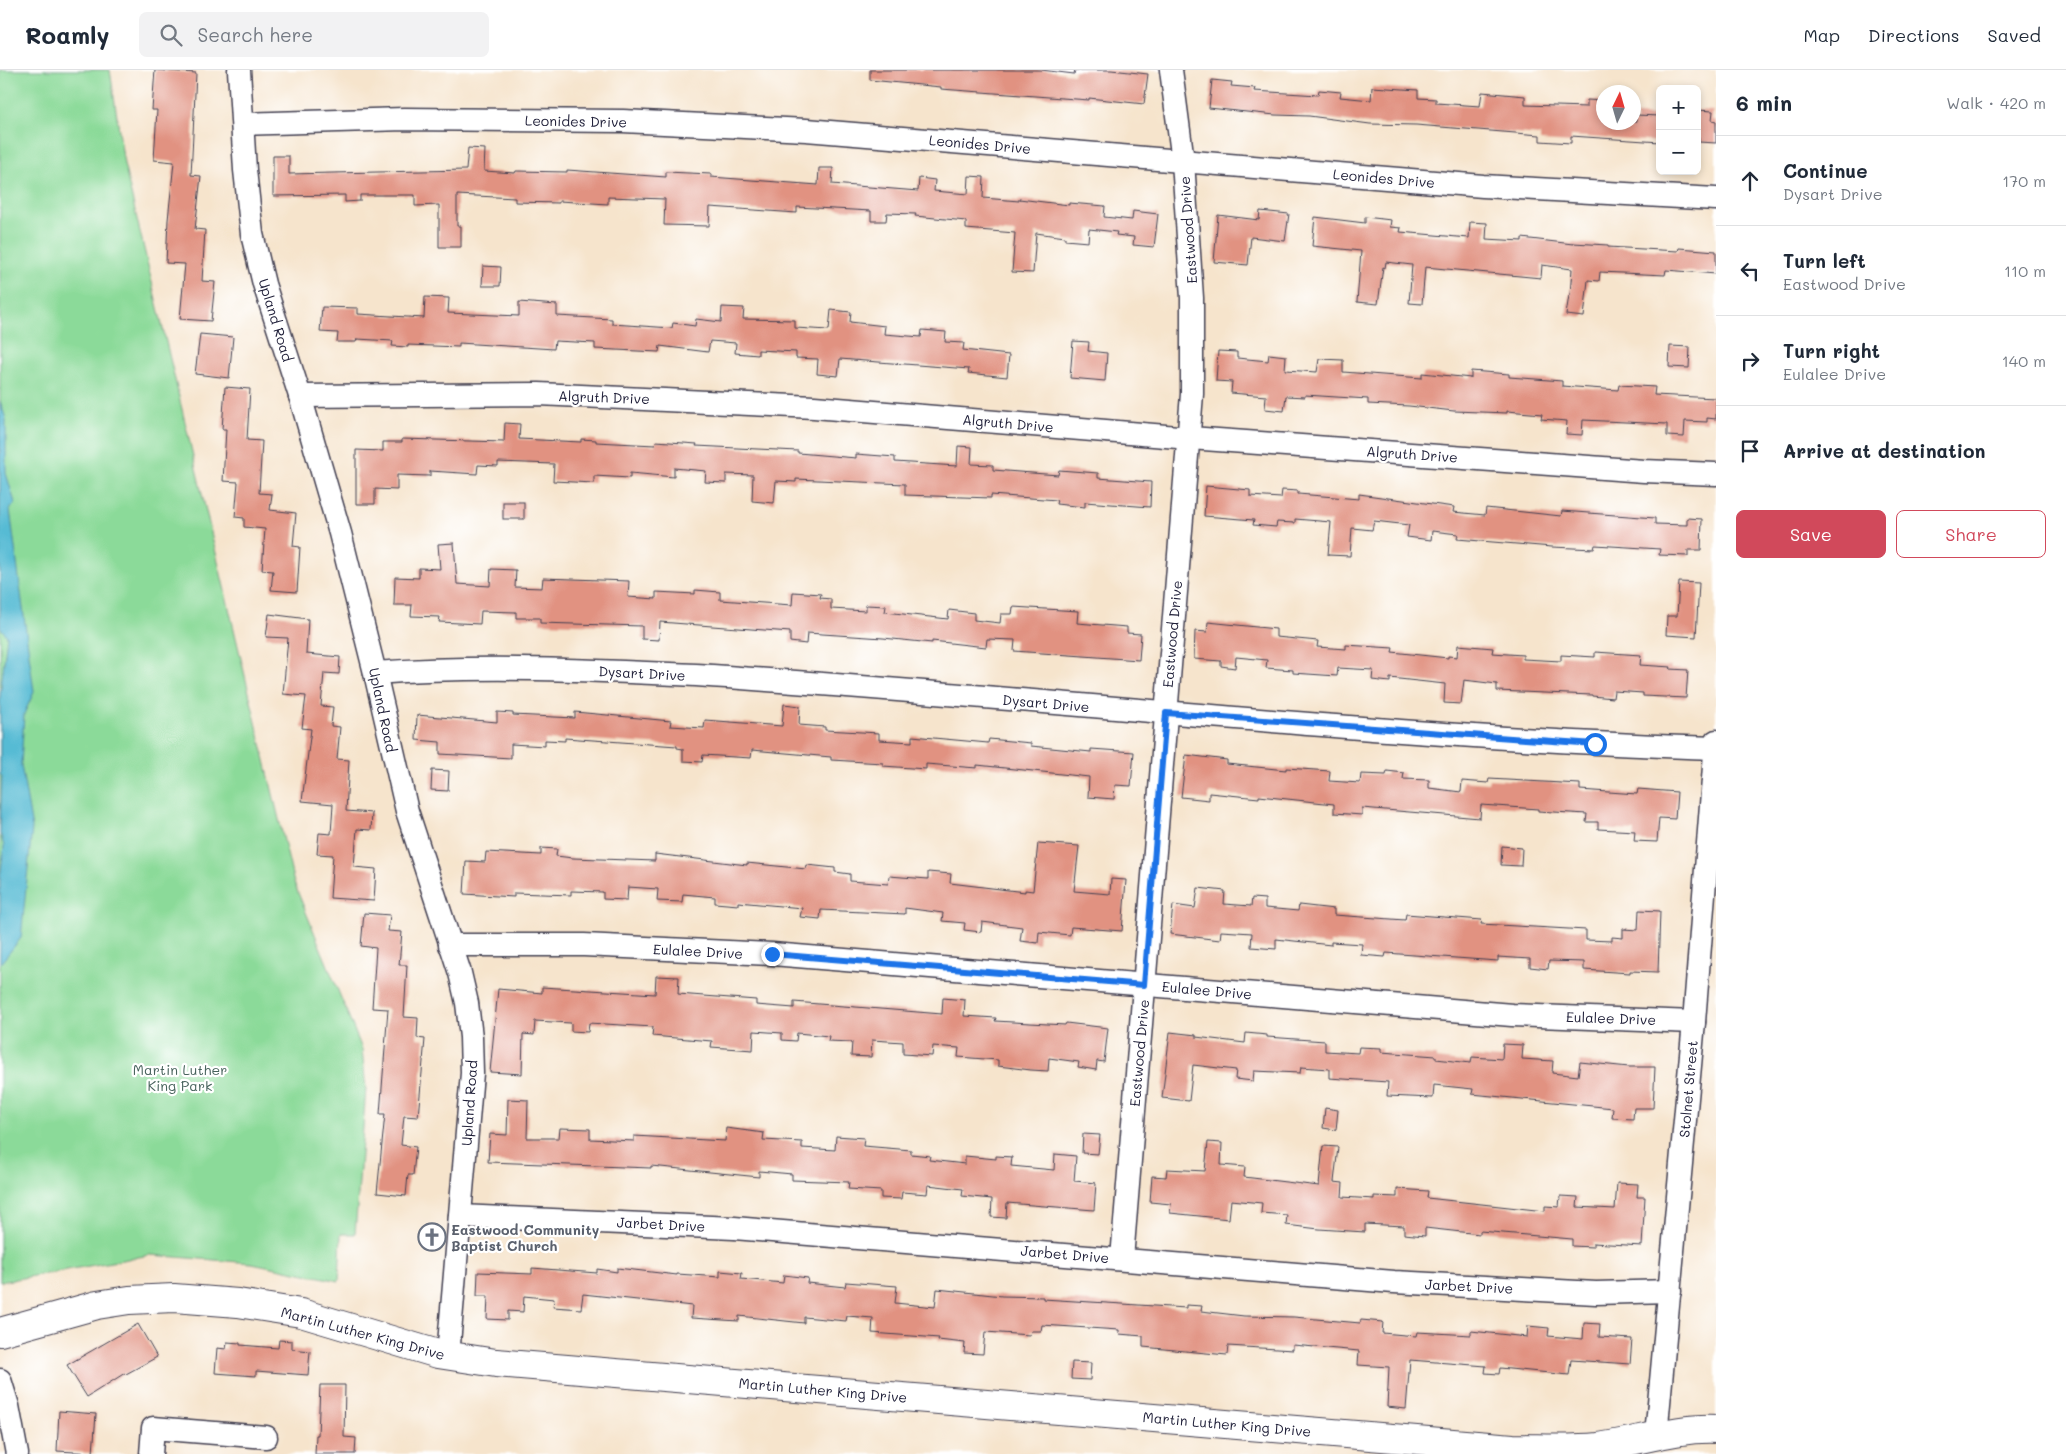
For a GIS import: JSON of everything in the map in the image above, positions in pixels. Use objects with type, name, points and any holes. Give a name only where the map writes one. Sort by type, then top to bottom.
[{"type":"main road","name":"Martin Luther King Drive","points":[[0,1332],[97,1305],[129,1300],[174,1298],[238,1303],[301,1313],[448,1356],[516,1365],[1513,1448],[1556,1449],[1598,1446],[1682,1431],[1716,1429]]},
{"type":"street","name":"Upland Road","points":[[239,70],[245,170],[252,234],[264,284],[300,396],[340,533],[376,673],[407,811],[460,973],[467,1003],[471,1037],[472,1073],[448,1356]]},
{"type":"street","name":"Eastwood Drive","points":[[1122,1259],[1190,438],[1192,394],[1192,298],[1183,161],[1170,70]]},
{"type":"street","name":"Leonides Drive","points":[[243,124],[404,119],[623,121],[806,130],[1483,186],[1716,199]]},
{"type":"street","name":"Algruth Drive","points":[[300,396],[539,394],[814,406],[1190,438],[1644,471],[1716,474]]},
{"type":"street","name":"Dysart Drive","points":[[376,673],[418,670],[586,670],[696,675],[805,682],[1166,713],[1585,743],[1716,748]]},
{"type":"street","name":"Stolnet Street","points":[[1656,1436],[1694,1022],[1716,741]]},
{"type":"street","name":"Eulalee Drive","points":[[450,945],[584,945],[772,954],[1512,1015],[1694,1022]]},
{"type":"street","name":"Jarbet Drive","points":[[460,1216],[734,1228],[1394,1282],[1596,1293],[1670,1291]]},
{"type":"street","points":[[0,1380],[8,1406],[17,1454]]},
{"type":"street","points":[[151,1454],[153,1428],[266,1437]]},
{"type":"green space","name":"Martin Luther King Park","points":[[0,70],[110,70],[124,164],[294,883],[362,1049],[366,1088],[355,1234],[341,1234],[339,1281],[252,1263],[150,1255],[0,1282]]},
{"type":"water","points":[[0,401],[6,419],[6,473],[15,503],[10,510],[34,692],[24,714],[21,765],[32,828],[21,938],[0,964],[0,879],[4,846],[0,833],[2,776],[0,774],[0,696],[7,636],[0,627]]},
{"type":"building","points":[[155,70],[196,73],[191,175],[201,176],[195,229],[205,230],[202,281],[215,282],[211,321],[180,319],[185,264],[166,263],[174,162],[154,160],[157,110],[152,110]]},
{"type":"building","points":[[870,70],[1041,70],[1074,74],[1075,70],[1111,70],[1148,74],[1144,104],[1089,98],[1089,100],[941,89],[941,87],[870,80]]},
{"type":"building","points":[[1212,80],[1232,82],[1231,86],[1255,88],[1254,91],[1318,95],[1319,90],[1341,92],[1340,97],[1371,100],[1372,87],[1418,90],[1418,98],[1436,99],[1436,103],[1480,106],[1482,92],[1525,96],[1525,105],[1587,107],[1587,100],[1596,101],[1596,130],[1641,130],[1641,115],[1656,116],[1656,142],[1571,136],[1571,143],[1540,141],[1540,135],[1416,125],[1370,124],[1309,116],[1275,115],[1209,108]]},
{"type":"building","points":[[1701,110],[1713,111],[1712,120],[1716,121],[1716,143],[1701,142]]},
{"type":"building","points":[[468,148],[485,149],[484,171],[515,173],[516,171],[567,172],[567,170],[666,177],[666,172],[711,174],[711,177],[818,185],[819,168],[833,168],[832,184],[918,191],[919,178],[935,180],[934,191],[968,194],[969,176],[984,177],[983,198],[1105,206],[1104,217],[1132,220],[1133,211],[1158,214],[1154,247],[1133,245],[1134,237],[1116,235],[1117,232],[1089,229],[1088,242],[1065,240],[1065,237],[1036,233],[1033,273],[1012,272],[1015,233],[966,229],[966,221],[915,216],[916,214],[887,213],[886,221],[871,221],[871,211],[797,207],[797,213],[710,207],[709,226],[664,225],[665,199],[608,197],[608,204],[559,201],[559,203],[515,202],[515,198],[457,195],[457,226],[461,226],[461,247],[439,247],[439,205],[415,206],[415,195],[360,195],[360,201],[345,202],[345,195],[273,196],[273,156],[289,156],[289,174],[466,170]]},
{"type":"building","points":[[1260,211],[1289,214],[1285,241],[1251,237],[1248,265],[1214,262],[1218,215],[1259,220]]},
{"type":"building","points":[[1315,217],[1365,223],[1365,217],[1391,220],[1390,227],[1401,228],[1400,232],[1469,238],[1470,222],[1487,223],[1486,239],[1522,241],[1522,238],[1573,244],[1608,245],[1608,247],[1678,251],[1679,248],[1716,251],[1716,274],[1666,270],[1665,275],[1600,272],[1599,281],[1588,280],[1584,317],[1566,315],[1572,269],[1542,265],[1541,278],[1425,267],[1422,304],[1409,303],[1412,265],[1386,262],[1385,268],[1383,267],[1378,304],[1357,302],[1361,251],[1312,246]]},
{"type":"building","points":[[483,266],[501,267],[500,286],[482,286]]},
{"type":"building","points":[[425,297],[449,298],[448,313],[519,316],[519,302],[557,305],[557,316],[612,319],[612,324],[672,328],[673,323],[695,326],[696,319],[721,322],[722,307],[744,308],[743,319],[795,320],[795,328],[829,330],[831,310],[851,312],[850,322],[885,326],[884,334],[921,337],[922,330],[946,332],[945,342],[964,343],[963,350],[1009,355],[1007,377],[968,373],[969,369],[840,359],[838,376],[817,374],[818,359],[796,358],[796,352],[758,350],[758,355],[735,353],[736,343],[710,341],[708,352],[660,346],[659,352],[595,349],[595,343],[555,341],[554,349],[459,343],[459,347],[408,345],[408,347],[392,346],[393,341],[357,339],[356,342],[337,342],[338,333],[320,332],[322,307],[358,308],[358,314],[424,318]]},
{"type":"building","points":[[200,334],[233,337],[229,378],[195,374]]},
{"type":"building","points":[[1073,341],[1089,342],[1088,351],[1107,353],[1105,381],[1070,378]]},
{"type":"building","points":[[1670,346],[1690,347],[1689,368],[1669,367]]},
{"type":"building","points":[[1218,351],[1237,352],[1237,358],[1268,361],[1269,354],[1286,356],[1285,370],[1317,372],[1319,359],[1343,360],[1343,372],[1422,378],[1422,373],[1471,378],[1471,371],[1509,374],[1509,377],[1562,381],[1562,386],[1618,390],[1619,385],[1655,387],[1654,395],[1716,398],[1716,419],[1707,418],[1707,422],[1685,421],[1684,437],[1667,436],[1667,424],[1583,420],[1582,435],[1566,434],[1567,421],[1541,419],[1542,414],[1507,411],[1507,413],[1454,411],[1368,404],[1368,399],[1305,395],[1305,397],[1286,396],[1284,411],[1265,409],[1266,396],[1231,393],[1232,382],[1216,381]]},
{"type":"building","points":[[225,387],[250,389],[247,440],[262,441],[259,493],[272,494],[270,510],[296,513],[293,546],[300,547],[297,592],[271,590],[273,571],[262,570],[265,529],[244,527],[244,518],[235,517],[238,482],[223,481],[226,429],[222,429]]},
{"type":"building","points":[[505,423],[520,424],[519,439],[581,442],[581,439],[596,440],[596,442],[655,445],[656,441],[697,444],[696,446],[798,451],[798,453],[856,458],[856,454],[895,457],[895,462],[957,466],[958,446],[972,447],[971,464],[993,465],[993,470],[1058,475],[1059,470],[1098,473],[1098,478],[1151,482],[1150,507],[1085,502],[1085,507],[1056,504],[1057,500],[991,495],[991,498],[905,495],[905,484],[796,479],[796,482],[776,481],[774,503],[752,501],[753,475],[726,474],[726,483],[705,482],[706,471],[674,468],[674,477],[630,473],[630,478],[594,476],[594,483],[553,481],[554,464],[498,462],[498,466],[478,465],[477,474],[430,471],[430,476],[397,475],[397,490],[375,489],[375,504],[356,504],[356,450],[383,451],[383,442],[402,442],[402,439],[504,442]]},
{"type":"building","points":[[1206,486],[1250,490],[1250,496],[1281,498],[1282,490],[1298,491],[1298,494],[1359,499],[1359,494],[1454,507],[1453,512],[1485,515],[1486,508],[1561,516],[1562,511],[1655,518],[1655,524],[1687,525],[1687,518],[1702,519],[1701,550],[1688,550],[1688,556],[1659,555],[1660,549],[1595,545],[1594,549],[1552,547],[1457,539],[1458,534],[1432,531],[1431,540],[1407,537],[1409,525],[1374,521],[1372,530],[1352,528],[1350,556],[1328,555],[1331,522],[1295,519],[1295,523],[1277,522],[1276,527],[1253,525],[1254,520],[1204,516]]},
{"type":"building","points":[[503,502],[524,502],[524,519],[503,519]]},
{"type":"building","points":[[454,543],[457,584],[490,586],[491,569],[516,570],[515,587],[542,588],[543,578],[629,581],[628,597],[656,599],[656,592],[695,594],[695,590],[720,592],[720,600],[792,605],[793,592],[821,594],[820,598],[831,599],[831,609],[866,611],[866,605],[886,606],[885,612],[948,619],[949,610],[974,613],[974,620],[1000,623],[1001,614],[1012,614],[1013,607],[1078,611],[1077,623],[1127,627],[1127,633],[1141,634],[1139,660],[1014,651],[1015,640],[987,639],[986,647],[932,641],[932,643],[807,633],[806,644],[790,642],[790,632],[660,622],[659,640],[642,639],[642,626],[540,623],[540,618],[516,618],[516,612],[481,611],[480,624],[439,622],[440,617],[411,616],[412,605],[394,605],[395,577],[419,578],[419,568],[440,569],[438,544]]},
{"type":"building","points":[[1679,582],[1699,583],[1696,637],[1666,635],[1667,616],[1677,616]]},
{"type":"building","points":[[269,614],[308,619],[306,654],[340,657],[339,674],[324,673],[321,706],[333,707],[331,726],[340,727],[337,759],[349,760],[346,811],[372,813],[371,830],[357,829],[354,867],[376,869],[374,901],[330,898],[333,855],[317,854],[319,833],[331,834],[333,804],[302,801],[311,729],[302,728],[306,696],[283,694],[288,638],[266,637]]},
{"type":"building","points":[[1208,622],[1276,629],[1276,637],[1318,641],[1317,647],[1346,649],[1346,645],[1393,648],[1392,652],[1448,658],[1448,656],[1457,657],[1458,645],[1493,648],[1492,653],[1523,655],[1523,659],[1561,661],[1561,655],[1595,657],[1595,652],[1641,655],[1640,665],[1688,670],[1686,698],[1643,696],[1643,693],[1614,691],[1613,698],[1592,695],[1497,691],[1497,684],[1464,680],[1461,704],[1444,703],[1445,684],[1390,678],[1390,682],[1372,680],[1373,670],[1338,668],[1337,676],[1293,673],[1293,670],[1266,668],[1267,660],[1236,657],[1235,668],[1221,666],[1221,661],[1194,659],[1195,631],[1207,632]]},
{"type":"building","points":[[784,704],[800,706],[799,725],[825,727],[825,730],[879,733],[879,740],[912,742],[912,736],[988,743],[989,739],[1031,743],[1031,746],[1091,752],[1091,749],[1134,752],[1131,786],[1115,785],[1114,799],[1088,797],[1089,777],[977,765],[977,768],[926,764],[926,769],[883,766],[883,763],[831,760],[831,757],[752,750],[751,758],[703,755],[702,762],[683,761],[683,749],[677,748],[677,746],[565,738],[565,741],[545,740],[545,746],[511,744],[511,758],[440,754],[440,742],[416,740],[417,715],[497,722],[497,712],[513,713],[513,715],[575,718],[575,712],[671,721],[670,726],[704,728],[705,720],[782,726]]},
{"type":"building","points":[[1186,755],[1227,760],[1227,764],[1286,770],[1286,768],[1330,771],[1329,781],[1360,783],[1361,774],[1386,775],[1387,771],[1404,773],[1403,779],[1429,780],[1429,788],[1461,792],[1462,781],[1488,783],[1489,779],[1580,784],[1580,790],[1637,794],[1638,789],[1677,792],[1675,819],[1659,818],[1657,842],[1634,841],[1635,831],[1598,829],[1598,822],[1586,822],[1587,814],[1538,811],[1538,809],[1481,805],[1480,818],[1362,808],[1362,815],[1334,813],[1334,804],[1259,796],[1259,798],[1209,793],[1209,800],[1181,797]]},
{"type":"building","points":[[432,770],[449,771],[448,791],[431,790]]},
{"type":"building","points":[[1038,843],[1079,846],[1074,891],[1110,894],[1111,879],[1126,880],[1122,931],[1071,927],[1070,935],[1039,932],[1038,943],[1020,941],[1022,927],[982,922],[981,932],[964,930],[965,923],[942,921],[943,913],[905,908],[905,914],[821,910],[820,919],[800,917],[802,908],[738,902],[738,905],[715,903],[715,897],[683,894],[682,902],[657,901],[658,889],[628,887],[627,900],[603,899],[603,892],[571,891],[571,895],[514,893],[514,897],[464,894],[466,861],[485,862],[486,852],[541,855],[541,848],[557,849],[556,856],[573,858],[655,861],[655,854],[747,865],[747,863],[806,869],[807,865],[835,868],[835,872],[850,874],[850,881],[888,884],[889,876],[928,879],[928,872],[951,874],[950,883],[1025,892],[1025,890],[1033,891]]},
{"type":"building","points":[[1502,846],[1522,848],[1521,866],[1501,865]]},
{"type":"building","points":[[1198,888],[1225,891],[1224,904],[1251,906],[1252,898],[1265,899],[1265,908],[1298,911],[1299,905],[1334,909],[1334,915],[1405,920],[1406,914],[1482,920],[1481,924],[1586,930],[1586,940],[1612,941],[1612,937],[1623,938],[1623,929],[1638,930],[1639,910],[1660,911],[1658,972],[1630,971],[1630,973],[1584,970],[1584,962],[1549,961],[1548,969],[1530,967],[1530,959],[1498,957],[1498,961],[1386,953],[1385,957],[1361,955],[1362,944],[1331,942],[1331,945],[1276,939],[1276,949],[1251,947],[1252,933],[1221,931],[1220,940],[1170,934],[1173,905],[1195,908]]},
{"type":"building","points":[[364,913],[390,915],[388,931],[402,932],[399,965],[407,965],[404,1017],[418,1018],[417,1038],[425,1039],[418,1117],[404,1116],[401,1145],[416,1147],[413,1175],[408,1175],[406,1196],[377,1193],[385,1114],[380,1114],[388,1009],[372,1008],[376,948],[361,946]]},
{"type":"building","points":[[656,976],[679,977],[678,994],[756,1000],[756,1005],[794,1008],[794,1002],[942,1014],[943,998],[965,1000],[964,1016],[996,1018],[995,1021],[1065,1025],[1066,1023],[1108,1028],[1104,1062],[1097,1061],[1096,1070],[1078,1067],[1079,1062],[1049,1058],[1048,1071],[1031,1070],[998,1066],[998,1060],[958,1057],[959,1048],[933,1046],[932,1056],[903,1054],[903,1042],[872,1040],[871,1057],[851,1056],[852,1042],[828,1041],[829,1036],[797,1033],[796,1041],[782,1040],[782,1033],[754,1031],[753,1050],[711,1047],[712,1041],[652,1036],[653,1027],[589,1023],[588,1032],[571,1031],[571,1023],[535,1021],[534,1035],[523,1034],[522,1074],[490,1072],[498,989],[542,993],[542,987],[655,994]]},
{"type":"building","points":[[1170,1032],[1245,1043],[1246,1033],[1267,1035],[1267,1037],[1325,1041],[1325,1051],[1358,1053],[1359,1047],[1381,1048],[1381,1052],[1436,1056],[1436,1059],[1471,1063],[1472,1057],[1502,1059],[1503,1044],[1523,1045],[1522,1059],[1553,1061],[1552,1073],[1578,1076],[1580,1062],[1629,1067],[1655,1067],[1653,1108],[1634,1108],[1633,1119],[1612,1118],[1613,1108],[1472,1094],[1473,1089],[1434,1085],[1433,1098],[1387,1096],[1388,1082],[1329,1078],[1329,1069],[1301,1067],[1300,1073],[1254,1071],[1253,1081],[1235,1079],[1236,1070],[1193,1065],[1189,1101],[1162,1098]]},
{"type":"building","points":[[508,1099],[528,1100],[527,1138],[559,1138],[560,1128],[590,1129],[590,1139],[634,1141],[634,1136],[725,1141],[726,1128],[764,1133],[763,1140],[802,1142],[802,1148],[835,1150],[836,1136],[864,1138],[863,1146],[911,1150],[911,1154],[930,1156],[929,1160],[965,1164],[965,1156],[996,1159],[996,1156],[1012,1157],[1011,1166],[1054,1170],[1055,1154],[1076,1156],[1074,1181],[1096,1183],[1094,1210],[1007,1203],[1006,1218],[991,1217],[992,1199],[962,1196],[963,1189],[928,1185],[927,1194],[902,1192],[901,1199],[881,1198],[881,1191],[848,1189],[849,1182],[792,1180],[792,1174],[759,1171],[759,1177],[651,1166],[651,1168],[488,1162],[490,1134],[507,1135]]},
{"type":"building","points":[[1325,1108],[1338,1110],[1336,1130],[1323,1128]]},
{"type":"building","points":[[1083,1134],[1100,1135],[1098,1154],[1082,1153]]},
{"type":"building","points":[[1208,1142],[1222,1143],[1221,1165],[1245,1167],[1244,1177],[1319,1186],[1323,1146],[1338,1147],[1334,1182],[1343,1183],[1342,1197],[1374,1199],[1374,1196],[1397,1197],[1397,1189],[1428,1191],[1427,1198],[1545,1211],[1545,1206],[1559,1207],[1560,1196],[1578,1197],[1577,1207],[1615,1209],[1617,1183],[1638,1184],[1637,1197],[1645,1197],[1642,1246],[1593,1243],[1593,1247],[1572,1246],[1572,1239],[1480,1231],[1480,1234],[1425,1228],[1425,1236],[1404,1234],[1404,1226],[1365,1224],[1365,1232],[1319,1229],[1286,1225],[1287,1215],[1261,1213],[1262,1203],[1231,1200],[1229,1219],[1170,1213],[1171,1204],[1150,1202],[1152,1176],[1166,1177],[1167,1169],[1205,1171]]},
{"type":"building","points":[[532,1268],[597,1273],[597,1269],[617,1272],[617,1268],[677,1275],[720,1277],[720,1271],[742,1273],[741,1279],[783,1283],[784,1275],[808,1278],[807,1283],[845,1287],[846,1282],[897,1286],[895,1303],[935,1307],[937,1289],[1002,1296],[1043,1297],[1043,1299],[1186,1308],[1186,1305],[1202,1306],[1201,1311],[1244,1316],[1294,1317],[1360,1323],[1361,1320],[1383,1322],[1382,1333],[1416,1336],[1417,1332],[1471,1335],[1471,1331],[1527,1337],[1528,1326],[1549,1328],[1548,1336],[1583,1339],[1584,1323],[1600,1324],[1599,1337],[1632,1339],[1630,1364],[1571,1360],[1569,1375],[1500,1368],[1499,1374],[1485,1373],[1486,1366],[1410,1360],[1406,1409],[1387,1407],[1389,1367],[1358,1365],[1359,1351],[1293,1345],[1293,1350],[1228,1346],[1227,1355],[1143,1347],[1143,1336],[1119,1334],[1119,1330],[1042,1325],[1041,1331],[1031,1331],[1030,1335],[985,1332],[983,1354],[964,1353],[965,1343],[938,1340],[939,1338],[872,1333],[873,1318],[847,1316],[846,1321],[804,1317],[804,1323],[739,1316],[739,1321],[691,1318],[692,1306],[583,1294],[581,1309],[553,1307],[554,1299],[524,1296],[523,1312],[508,1311],[508,1320],[487,1319],[488,1296],[477,1296],[478,1272],[532,1274]]},
{"type":"building","points":[[138,1324],[157,1357],[125,1373],[87,1397],[67,1365]]},
{"type":"building","points":[[279,1340],[292,1341],[292,1349],[310,1351],[308,1375],[256,1371],[256,1376],[215,1373],[217,1348],[226,1349],[227,1342],[278,1348]]},
{"type":"building","points":[[1072,1362],[1091,1363],[1090,1380],[1071,1379]]},
{"type":"building","points":[[320,1385],[345,1385],[344,1437],[356,1438],[355,1454],[315,1454],[316,1435],[318,1435]]},
{"type":"building","points":[[59,1411],[96,1414],[93,1453],[57,1451]]},
{"type":"place","name":"Eastwood Community Baptist Church","points":[[432,1237]]},
{"type":"route","points":[[772,954],[1144,985],[1166,713],[1595,744]]}]
